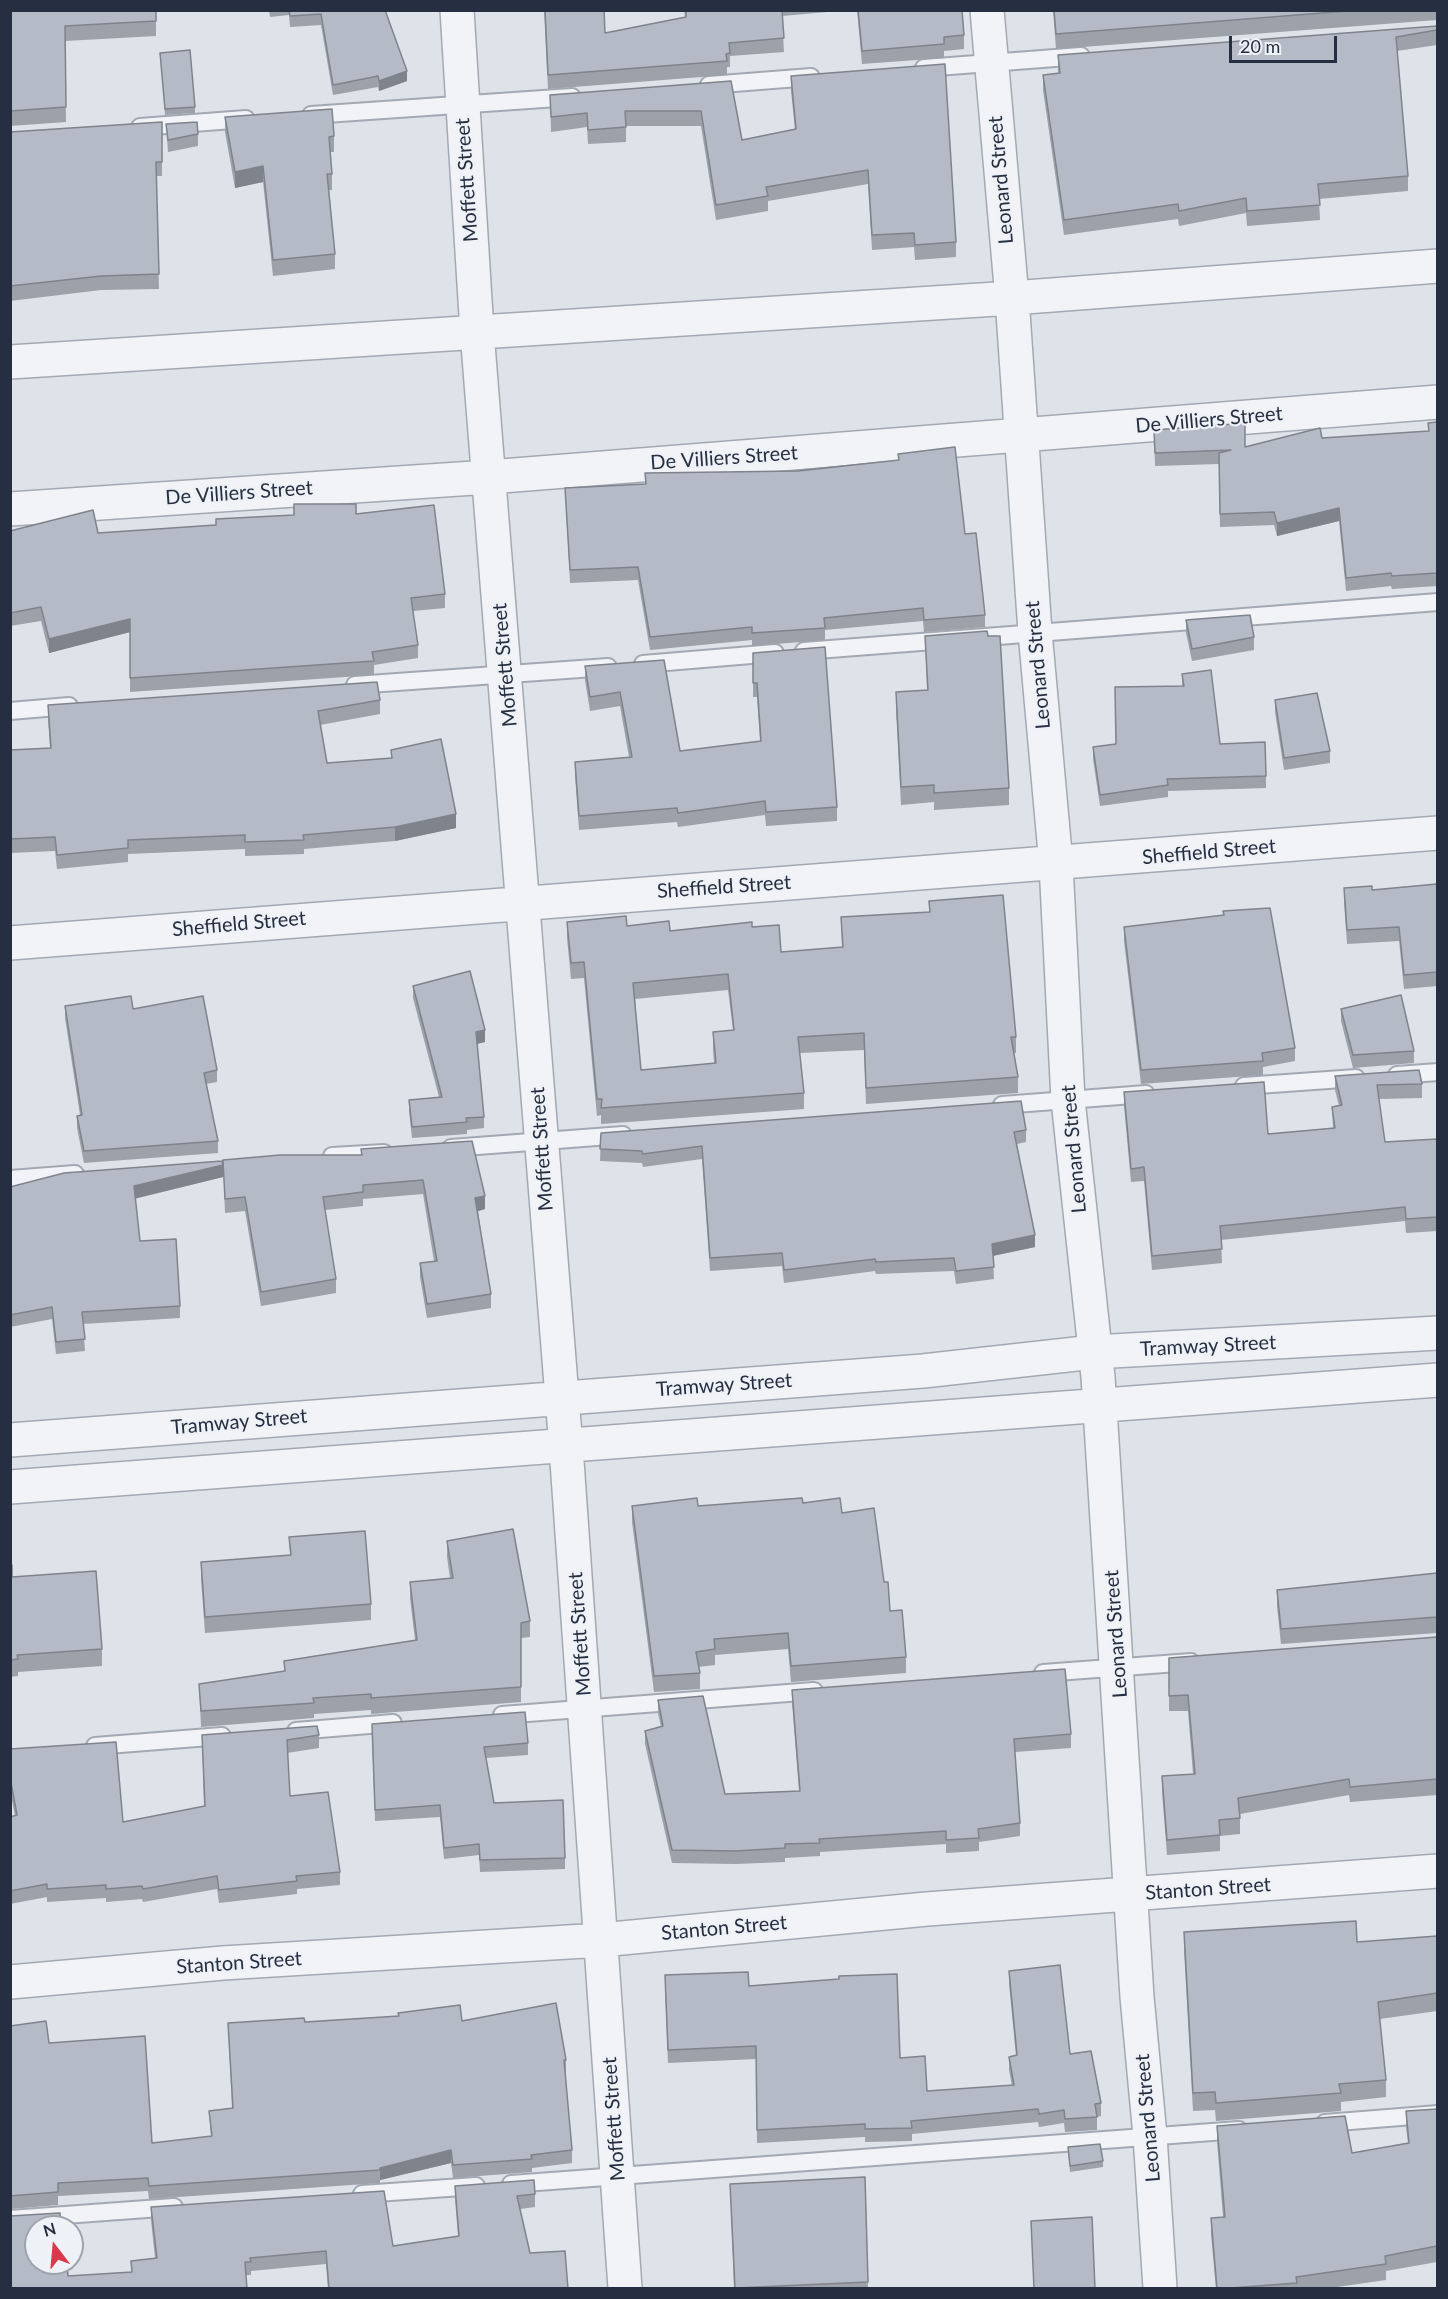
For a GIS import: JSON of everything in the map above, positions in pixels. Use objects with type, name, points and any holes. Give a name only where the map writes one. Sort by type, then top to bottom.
[{"type":"street","name":"Moffett Street","points":[[457,10],[477,332],[507,676],[540,1141],[566,1447],[626,2289]]},
{"type":"street","name":"Leonard Street","points":[[987,10],[1012,298],[1019,435],[1056,864],[1068,1100],[1100,1405],[1137,1997],[1150,2136],[1160,2289]]},
{"type":"street","points":[[10,362],[1012,298],[1437,266]]},
{"type":"street","name":"De Villiers Street","points":[[10,509],[489,477],[1437,402]]},
{"type":"street","name":"Sheffield Street","points":[[10,943],[1437,833]]},
{"type":"street","name":"Tramway Street","points":[[10,1440],[562,1396],[923,1371],[1094,1352],[1437,1333]]},
{"type":"street","points":[[10,1487],[1437,1380]]},
{"type":"street","points":[[128,1431],[131,1479]]},
{"type":"street","name":"Stanton Street","points":[[10,1982],[223,1963],[601,1940],[927,1909],[1437,1871]]},
{"type":"lane","points":[[907,69],[1096,55]]},
{"type":"lane","points":[[694,87],[824,76]]},
{"type":"lane","points":[[291,116],[462,106],[590,95]]},
{"type":"lane","points":[[128,128],[257,118]]},
{"type":"lane","points":[[336,686],[507,676],[1035,632],[1437,602]]},
{"type":"lane","points":[[10,711],[81,706]]},
{"type":"lane","points":[[1223,1088],[1437,1072]]},
{"type":"lane","points":[[985,1106],[1164,1092]]},
{"type":"lane","points":[[436,1149],[645,1133]]},
{"type":"lane","points":[[320,1157],[401,1151]]},
{"type":"lane","points":[[10,1179],[89,1174]]},
{"type":"lane","points":[[1023,1675],[1213,1660]]},
{"type":"lane","points":[[491,1716],[834,1689]]},
{"type":"lane","points":[[279,1732],[409,1722]]},
{"type":"lane","points":[[81,1747],[244,1735]]},
{"type":"lane","points":[[1311,2124],[1437,2114]]},
{"type":"lane","points":[[345,2195],[618,2177],[1254,2128]]},
{"type":"lane","points":[[10,2219],[193,2206]]},
{"type":"building","points":[[10,10],[156,10],[156,21],[65,26],[66,107],[10,111]]},
{"type":"building","points":[[289,10],[385,10],[407,71],[379,81],[378,76],[333,85],[321,14],[290,16]]},
{"type":"building","points":[[545,10],[604,10],[605,33],[686,17],[686,10],[782,10],[784,38],[729,43],[730,53],[726,54],[727,61],[548,75]]},
{"type":"building","points":[[858,10],[962,10],[964,35],[944,37],[944,44],[862,51]]},
{"type":"building","points":[[1054,10],[1360,10],[1056,34]]},
{"type":"building","points":[[1437,26],[1437,30],[1396,37],[1408,176],[1318,184],[1320,205],[1247,211],[1246,198],[1179,211],[1178,204],[1064,220],[1043,75],[1060,73],[1058,55]]},
{"type":"building","points":[[190,50],[195,107],[165,109],[160,53]]},
{"type":"building","points":[[945,64],[956,242],[915,245],[914,233],[872,235],[868,170],[766,187],[768,196],[716,205],[701,111],[625,111],[626,127],[588,130],[587,113],[551,117],[550,95],[731,81],[742,140],[796,129],[791,76]]},
{"type":"building","points":[[332,109],[334,136],[329,137],[332,174],[327,174],[335,254],[273,260],[263,166],[235,172],[225,117]]},
{"type":"building","points":[[162,122],[162,162],[156,162],[159,274],[101,276],[10,286],[10,132]]},
{"type":"building","points":[[197,122],[198,134],[168,140],[166,124]]},
{"type":"building","points":[[1437,422],[1437,573],[1392,576],[1391,573],[1346,578],[1339,508],[1277,523],[1274,512],[1220,514],[1219,453],[1231,450],[1155,453],[1154,430],[1245,423],[1245,447],[1320,428],[1322,438],[1429,431],[1428,423]]},
{"type":"building","points":[[955,447],[965,534],[976,533],[985,615],[924,620],[923,608],[824,618],[825,628],[752,633],[752,627],[650,637],[638,567],[570,570],[565,488],[646,484],[645,473],[798,471],[899,460],[898,454]]},
{"type":"building","points":[[294,504],[356,504],[356,514],[434,505],[445,594],[411,598],[418,645],[372,652],[374,661],[130,678],[130,619],[49,639],[41,607],[10,613],[10,531],[93,510],[98,533],[216,525],[216,519],[294,515]]},
{"type":"building","points":[[1250,615],[1254,637],[1192,649],[1186,620]]},
{"type":"building","points":[[987,631],[988,636],[1000,636],[1009,788],[934,793],[934,785],[901,787],[896,692],[928,690],[925,636]]},
{"type":"building","points":[[825,647],[837,807],[766,812],[765,801],[678,813],[677,808],[579,816],[575,762],[632,757],[620,692],[590,697],[585,666],[664,660],[680,751],[761,741],[757,683],[753,683],[753,653]]},
{"type":"building","points":[[1211,670],[1220,744],[1265,742],[1266,776],[1167,779],[1168,785],[1100,795],[1093,747],[1116,744],[1115,687],[1184,686],[1182,674]]},
{"type":"building","points":[[377,682],[380,700],[318,711],[327,763],[392,758],[391,750],[441,739],[456,814],[395,827],[303,835],[304,840],[245,842],[245,835],[128,840],[128,848],[57,855],[55,837],[10,839],[10,750],[51,748],[48,705]]},
{"type":"building","points":[[1317,693],[1330,751],[1284,758],[1275,700]]},
{"type":"building","points":[[1437,884],[1437,972],[1404,975],[1399,927],[1347,930],[1344,888],[1372,886],[1372,890]]},
{"type":"building","points":[[1003,895],[1016,1037],[1011,1037],[1018,1077],[866,1088],[864,1033],[798,1037],[804,1093],[601,1108],[602,1099],[597,1099],[584,962],[571,963],[567,922],[626,916],[627,926],[669,921],[670,931],[752,922],[752,927],[779,925],[781,952],[843,947],[841,917],[930,912],[929,901]],"holes":[[[728,974],[734,1030],[713,1032],[716,1063],[641,1070],[633,983]]]},
{"type":"building","points":[[1270,908],[1295,1048],[1262,1053],[1263,1061],[1141,1070],[1124,927],[1224,915],[1223,911]]},
{"type":"building","points":[[470,971],[485,1030],[476,1032],[484,1117],[466,1118],[467,1122],[412,1127],[409,1100],[442,1097],[413,986]]},
{"type":"building","points":[[1401,995],[1414,1051],[1353,1055],[1341,1009]]},
{"type":"building","points":[[131,996],[133,1009],[203,996],[217,1070],[204,1073],[218,1141],[84,1151],[77,1116],[82,1115],[65,1006]]},
{"type":"building","points":[[1419,1070],[1422,1084],[1377,1085],[1385,1142],[1437,1139],[1437,1217],[1406,1219],[1405,1207],[1220,1226],[1222,1249],[1152,1256],[1144,1167],[1131,1169],[1124,1092],[1264,1082],[1268,1134],[1335,1128],[1332,1107],[1342,1105],[1335,1076]]},
{"type":"building","points":[[1021,1101],[1026,1130],[1014,1132],[1035,1235],[992,1244],[994,1267],[956,1271],[954,1258],[876,1262],[875,1259],[784,1270],[782,1253],[710,1258],[702,1146],[643,1154],[642,1151],[600,1149],[601,1133]]},
{"type":"building","points":[[472,1141],[485,1196],[475,1198],[491,1294],[427,1304],[420,1263],[437,1261],[423,1180],[363,1185],[363,1192],[323,1197],[336,1279],[261,1292],[245,1197],[225,1199],[223,1160],[280,1155],[362,1155],[361,1149]]},
{"type":"building","points":[[222,1161],[223,1165],[134,1186],[140,1241],[176,1239],[180,1306],[82,1312],[85,1339],[56,1342],[52,1307],[10,1315],[10,1187],[64,1173]]},
{"type":"building","points":[[697,1498],[698,1506],[802,1498],[803,1503],[840,1498],[842,1513],[874,1508],[884,1582],[888,1582],[890,1611],[902,1610],[906,1657],[791,1666],[788,1633],[714,1639],[715,1649],[696,1652],[700,1673],[654,1676],[632,1506]]},
{"type":"building","points":[[513,1529],[530,1621],[521,1623],[521,1687],[371,1698],[371,1694],[313,1698],[314,1703],[201,1711],[199,1684],[285,1671],[284,1661],[417,1640],[410,1582],[453,1578],[447,1541]]},
{"type":"building","points":[[365,1531],[371,1604],[205,1617],[201,1562],[291,1555],[289,1537]]},
{"type":"building","points":[[10,1565],[12,1565],[12,1577],[96,1571],[102,1649],[17,1655],[18,1659],[10,1660]]},
{"type":"building","points":[[1437,1573],[1437,1617],[1281,1629],[1277,1590]]},
{"type":"building","points":[[1437,1637],[1437,1779],[1350,1787],[1349,1779],[1238,1798],[1240,1818],[1219,1820],[1220,1835],[1167,1840],[1162,1776],[1195,1774],[1188,1695],[1169,1696],[1169,1658]]},
{"type":"building","points":[[1065,1669],[1071,1734],[1014,1739],[1020,1823],[978,1829],[979,1838],[946,1840],[946,1831],[819,1839],[820,1843],[785,1844],[785,1848],[736,1851],[672,1850],[645,1731],[663,1726],[658,1700],[703,1696],[725,1794],[800,1791],[792,1690]]},
{"type":"building","points":[[525,1712],[528,1743],[484,1747],[494,1803],[563,1800],[565,1858],[480,1860],[479,1844],[444,1848],[440,1805],[375,1810],[372,1724]]},
{"type":"building","points":[[317,1726],[319,1735],[287,1740],[290,1796],[328,1792],[340,1872],[296,1876],[297,1881],[219,1890],[217,1876],[143,1889],[142,1886],[106,1889],[106,1885],[47,1889],[47,1884],[10,1891],[10,1817],[17,1815],[10,1777],[10,1749],[116,1742],[123,1822],[205,1806],[202,1735]]},
{"type":"building","points":[[1356,1921],[1357,1942],[1437,1936],[1437,1993],[1378,2002],[1386,2080],[1339,2084],[1341,2093],[1216,2103],[1215,2092],[1193,2093],[1184,1932]]},
{"type":"building","points":[[1060,1965],[1070,2054],[1091,2051],[1101,2103],[1095,2104],[1097,2117],[1065,2119],[1064,2110],[1039,2114],[1038,2109],[911,2121],[912,2128],[865,2129],[865,2124],[757,2130],[756,2046],[668,2050],[665,1975],[748,1972],[749,1986],[839,1979],[839,1976],[897,1974],[900,2058],[925,2056],[927,2091],[1014,2085],[1009,2057],[1017,2055],[1009,1971]]},
{"type":"building","points":[[556,2003],[566,2060],[564,2060],[572,2150],[531,2155],[532,2159],[453,2165],[451,2150],[380,2168],[380,2170],[149,2186],[148,2178],[58,2183],[58,2192],[10,2196],[10,2026],[46,2021],[49,2043],[145,2036],[152,2143],[212,2136],[209,2111],[233,2108],[228,2023],[304,2018],[305,2022],[399,2016],[398,2013],[460,2005],[462,2021]]},
{"type":"building","points":[[1437,2109],[1437,2246],[1385,2256],[1386,2264],[1296,2277],[1297,2283],[1217,2289],[1211,2218],[1225,2217],[1217,2126],[1345,2116],[1352,2153],[1409,2143],[1406,2111]]},
{"type":"building","points":[[1100,2144],[1103,2161],[1070,2166],[1068,2147]]},
{"type":"building","points":[[865,2177],[868,2282],[735,2288],[730,2184]]},
{"type":"building","points":[[534,2180],[535,2194],[517,2196],[530,2253],[565,2251],[568,2289],[329,2289],[326,2251],[250,2258],[251,2262],[245,2262],[247,2289],[10,2289],[10,2216],[24,2215],[24,2275],[68,2276],[132,2272],[131,2261],[157,2258],[151,2207],[384,2191],[393,2246],[459,2236],[455,2186]]},
{"type":"building","points":[[60,2213],[60,2215],[27,2215]]},
{"type":"building","points":[[1092,2217],[1095,2289],[1034,2289],[1031,2221]]}]
